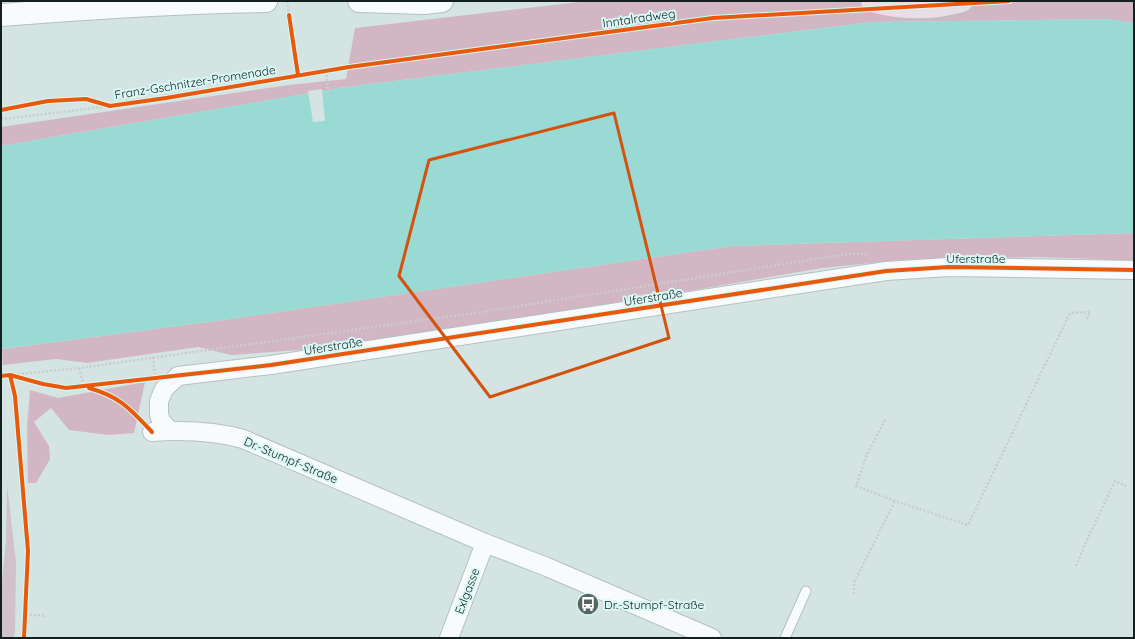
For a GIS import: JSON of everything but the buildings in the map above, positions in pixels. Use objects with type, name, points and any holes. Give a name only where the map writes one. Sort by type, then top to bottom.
[{"type":"highway","points":[[872,1],[886,5],[908,8],[937,6],[962,1]]},
{"type":"main road","points":[[1,14],[209,2],[266,1]]},
{"type":"main road","points":[[359,1],[424,3],[442,1]]},
{"type":"street","name":"Uferstraße","points":[[178,376],[271,365],[886,271],[948,267],[1134,270]]},
{"type":"street","points":[[170,431],[161,421],[159,414],[159,401],[164,389],[178,376]]},
{"type":"street","name":"Dr.-Stumpf-Straße","points":[[152,432],[170,431],[224,434],[243,438],[485,543],[547,567],[712,638]]},
{"type":"street","name":"Exlgasse","points":[[449,638],[485,543]]},
{"type":"lane","points":[[784,638],[806,591]]},
{"type":"path","points":[[287,1],[290,22]]},
{"type":"path","points":[[329,99],[323,71],[334,70]]},
{"type":"path","points":[[1,118],[5,119],[110,106]]},
{"type":"path","points":[[884,420],[867,454],[856,486],[895,501],[968,525],[1070,313],[1090,312],[1087,320]]},
{"type":"path","points":[[153,357],[155,379],[178,376]]},
{"type":"path","points":[[9,377],[79,368],[84,387]]},
{"type":"path","points":[[9,377],[23,379]]},
{"type":"path","points":[[78,387],[92,387]]},
{"type":"path","points":[[1076,566],[1115,481],[1128,487]]},
{"type":"path","points":[[854,594],[854,583],[895,501]]},
{"type":"path","points":[[26,606],[26,621]]},
{"type":"path","points":[[26,614],[45,616]]},
{"type":"highlighted area","points":[[614,113],[669,338],[490,397],[399,276],[429,160]]},
{"type":"shaded area","points":[[588,1],[1134,1],[1134,23],[1108,19],[872,22],[345,87],[1,146],[1,127],[289,85],[346,79],[355,28]]},
{"type":"shaded area","points":[[1134,233],[1134,262],[1038,257],[901,260],[822,268],[469,329],[341,347],[231,355],[198,347],[87,363],[56,359],[3,365],[2,349],[223,320],[732,246]]},
{"type":"shaded area","points":[[145,382],[134,433],[109,435],[69,430],[51,408],[34,422],[49,446],[50,459],[36,483],[28,483],[27,429],[30,390],[58,398]]},
{"type":"shaded area","points":[[7,485],[16,562],[15,632],[13,638],[1,638],[1,590],[6,541]]},
{"type":"water","points":[[1108,19],[1134,23],[1134,233],[732,246],[223,320],[1,349],[1,146],[345,87],[872,22]]},
{"type":"pier","points":[[322,89],[325,121],[313,122],[308,91]]},
{"type":"cycle path","name":"Inntalradweg","points":[[1,110],[48,101],[86,99],[110,106],[349,67],[713,18],[1009,1]]},
{"type":"cycle path","points":[[289,15],[298,75]]},
{"type":"cycle path","points":[[1,376],[10,375],[43,384],[66,388],[271,365],[886,271],[949,267],[1134,270]]},
{"type":"cycle path","points":[[10,375],[15,396],[28,551],[24,638]]},
{"type":"cycle path","points":[[89,388],[109,395],[117,400],[131,410],[152,432]]},
{"type":"place","name":"Dr.-Stumpf-Straße","points":[[588,604]]}]
